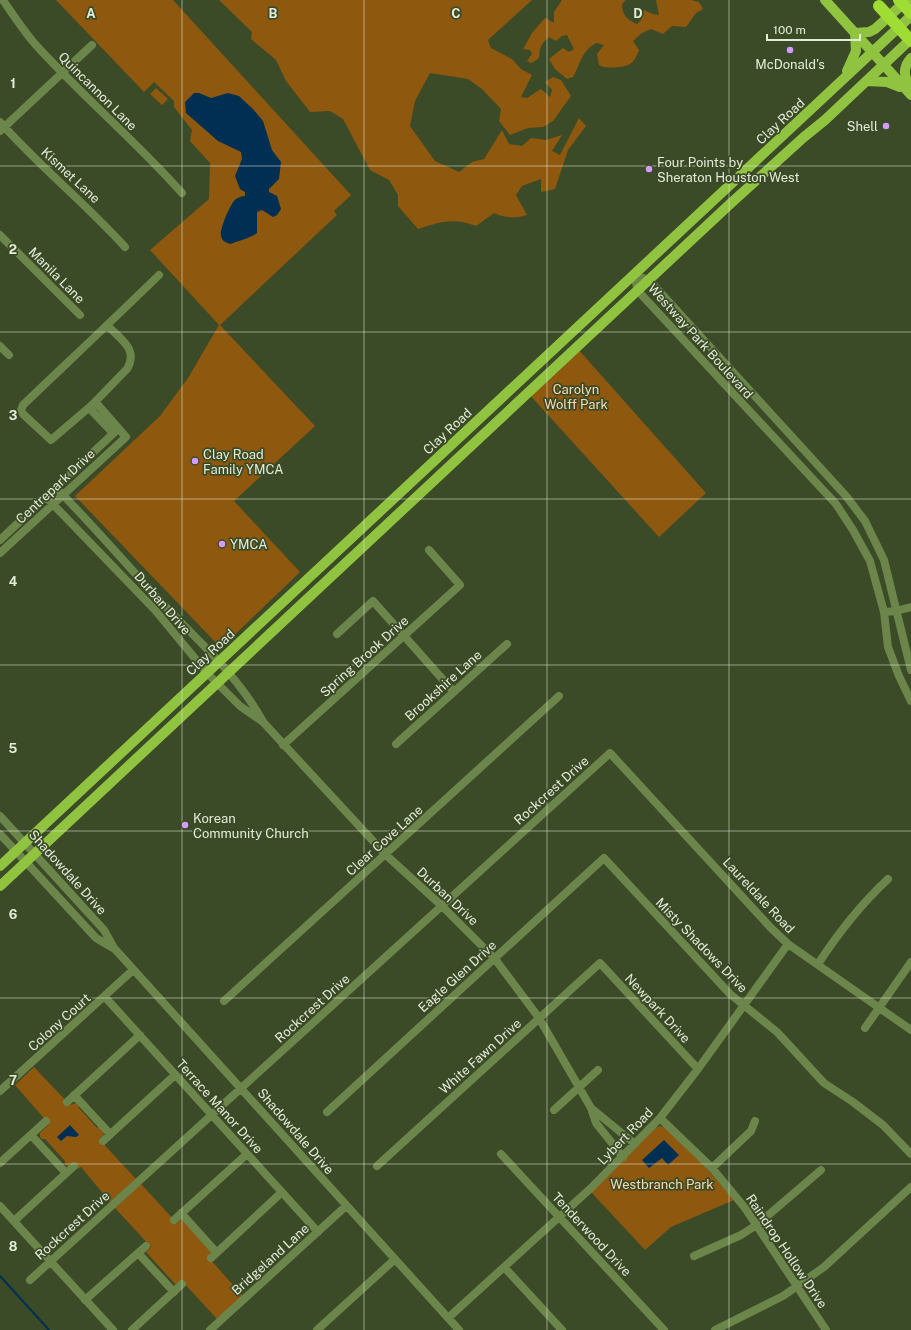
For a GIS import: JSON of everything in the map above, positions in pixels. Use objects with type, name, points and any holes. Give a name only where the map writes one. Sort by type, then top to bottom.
[{"type":"highway","points":[[900,0],[911,13]]},
{"type":"highway","points":[[879,6],[911,40]]},
{"type":"main road","points":[[825,0],[909,92]]},
{"type":"main road","points":[[854,33],[869,32],[875,29],[907,0]]},
{"type":"main road","name":"Clay Road","points":[[0,866],[911,16]]},
{"type":"main road","points":[[842,79],[856,51],[854,33]]},
{"type":"main road","name":"Clay Road","points":[[0,886],[216,682],[457,460],[730,204],[825,120],[911,40]]},
{"type":"main road","points":[[909,92],[904,71],[906,64],[911,58]]},
{"type":"main road","points":[[867,81],[887,82],[909,92]]},
{"type":"main road","points":[[794,126],[804,137]]},
{"type":"main road","points":[[720,194],[730,204]]},
{"type":"main road","points":[[512,388],[522,399]]},
{"type":"main road","points":[[446,450],[457,460]]},
{"type":"main road","points":[[374,517],[384,527]]},
{"type":"main road","points":[[296,590],[305,600]]},
{"type":"main road","points":[[141,734],[150,745]]},
{"type":"street","name":"Quincannon Lane","points":[[3,0],[35,43],[93,104],[161,170],[182,194]]},
{"type":"street","points":[[1,127],[92,45]]},
{"type":"street","name":"Kismet Lane","points":[[1,127],[90,210],[125,247]]},
{"type":"street","name":"Manila Lane","points":[[0,235],[80,315]]},
{"type":"street","points":[[107,325],[130,350],[132,355],[127,369],[92,405],[51,440],[39,430],[21,410],[23,405],[159,275]]},
{"type":"street","name":"Westway Park Boulevard","points":[[634,275],[649,280],[846,496],[865,521],[884,560],[911,670]]},
{"type":"street","name":"Westway Park Boulevard","points":[[634,275],[638,291],[836,504],[854,530],[870,561],[884,612],[888,647],[899,676],[911,701]]},
{"type":"street","points":[[0,346],[9,355]]},
{"type":"street","points":[[92,405],[98,404],[103,417],[116,431]]},
{"type":"street","name":"Centrepark Drive","points":[[0,540],[116,431],[126,437],[0,553]]},
{"type":"street","name":"Durban Drive","points":[[56,488],[162,603],[229,671],[250,699],[263,722],[283,745],[386,855],[442,906],[494,959],[539,1018],[578,1088],[592,1108],[635,1144]]},
{"type":"street","name":"Durban Drive","points":[[46,497],[155,610],[207,673],[240,706],[263,722]]},
{"type":"street","name":"Spring Brook Drive","points":[[283,745],[460,585],[429,550]]},
{"type":"street","points":[[338,634],[373,601],[454,692]]},
{"type":"street","points":[[884,612],[896,611],[911,607]]},
{"type":"street","name":"Brookshire Lane","points":[[396,744],[507,644]]},
{"type":"street","name":"Clear Cove Lane","points":[[224,1002],[559,696]]},
{"type":"street","name":"Rockcrest Drive","points":[[30,1280],[610,753]]},
{"type":"street","name":"Laureldale Road","points":[[610,753],[771,928],[788,944],[911,1030]]},
{"type":"street","name":"Shadowdale Drive","points":[[0,816],[104,930],[114,948],[133,970],[459,1330]]},
{"type":"street","name":"Shadowdale Drive","points":[[0,834],[96,938],[114,948]]},
{"type":"street","name":"Eagle Glen Drive","points":[[327,1112],[604,858]]},
{"type":"street","name":"Misty Shadows Drive","points":[[604,858],[730,994],[777,1032],[824,1083],[853,1102],[879,1122],[911,1154]]},
{"type":"street","points":[[818,964],[842,928],[858,908],[888,880]]},
{"type":"street","name":"Lybert Road","points":[[448,1318],[560,1216],[623,1156],[660,1118],[698,1069],[788,944]]},
{"type":"street","points":[[865,1028],[911,962]]},
{"type":"street","name":"White Fawn Drive","points":[[377,1166],[600,963]]},
{"type":"street","name":"Newpark Drive","points":[[600,963],[698,1069]]},
{"type":"street","name":"Colony Court","points":[[0,1091],[133,970]]},
{"type":"street","name":"Terrace Manor Drive","points":[[104,997],[318,1232]]},
{"type":"street","points":[[68,1102],[140,1035]]},
{"type":"street","points":[[554,1110],[598,1070]]},
{"type":"street","points":[[103,1141],[175,1075]]},
{"type":"street","points":[[74,1095],[110,1134]]},
{"type":"street","name":"Durban Drive","points":[[592,1108],[596,1123],[623,1156]]},
{"type":"street","name":"Raindrop Hollow Drive","points":[[660,1118],[712,1168],[758,1224],[826,1330]]},
{"type":"street","points":[[0,1163],[46,1121]]},
{"type":"street","points":[[712,1168],[750,1131],[755,1121]]},
{"type":"street","points":[[31,1135],[66,1173]]},
{"type":"street","points":[[174,1220],[247,1154]]},
{"type":"street","name":"Tenderwood Drive","points":[[501,1154],[664,1330]]},
{"type":"street","points":[[14,1221],[74,1166]]},
{"type":"street","points":[[694,1256],[735,1238],[758,1224],[821,1170]]},
{"type":"street","points":[[715,1330],[761,1307],[797,1286],[824,1267],[911,1187]]},
{"type":"street","points":[[181,1214],[214,1255],[282,1192]]},
{"type":"street","points":[[0,1206],[112,1330]]},
{"type":"street","name":"Bridgeland Lane","points":[[210,1330],[346,1206]]},
{"type":"street","points":[[85,1300],[146,1246]]},
{"type":"street","points":[[138,1253],[174,1292]]},
{"type":"street","points":[[316,1330],[394,1260]]},
{"type":"street","points":[[504,1267],[562,1330]]},
{"type":"street","points":[[132,1330],[182,1284]]},
{"type":"green space","points":[[56,0],[173,0],[351,195],[334,211],[337,215],[220,325],[315,426],[234,501],[300,572],[221,648],[75,496],[160,416],[188,378],[219,325],[150,250],[209,199],[210,163],[190,141],[192,130],[174,107],[174,101],[154,82],[144,92]]},
{"type":"green space","points":[[219,0],[532,0],[488,40],[491,48],[512,59],[521,69],[532,75],[521,97],[527,98],[541,89],[550,97],[552,90],[545,82],[553,77],[561,80],[571,96],[553,121],[543,127],[528,128],[510,135],[499,121],[501,109],[482,89],[468,79],[430,73],[415,101],[410,126],[435,161],[459,172],[472,162],[484,159],[502,130],[509,144],[522,146],[531,138],[546,140],[562,135],[552,151],[560,155],[579,118],[586,126],[568,150],[555,189],[541,192],[541,179],[522,186],[516,195],[527,215],[510,217],[494,213],[476,226],[454,221],[433,224],[418,229],[398,206],[398,195],[389,180],[370,170],[343,119],[330,111],[310,112],[286,81],[276,60],[251,39],[252,32]]},
{"type":"green space","points":[[562,0],[626,0],[622,4],[624,14],[630,21],[637,24],[642,19],[639,15],[644,10],[659,15],[656,0],[691,0],[699,2],[703,9],[696,13],[686,27],[672,26],[663,34],[651,29],[642,33],[633,41],[639,50],[636,58],[627,65],[610,67],[599,65],[597,54],[604,45],[597,43],[585,53],[573,77],[567,79],[555,69],[549,59],[563,48],[569,52],[574,49],[567,35],[562,36],[556,41],[549,37],[540,48],[538,59],[531,63],[527,61],[532,54],[530,50],[523,49],[532,33],[545,18],[554,23],[554,12]]},
{"type":"green space","points":[[156,88],[168,99],[162,105],[150,94]]},
{"type":"green space","name":"Carolyn Wolff Park","points":[[577,348],[706,493],[659,537],[528,393]]},
{"type":"green space","points":[[34,1067],[70,1105],[76,1103],[97,1128],[99,1126],[104,1134],[99,1139],[136,1179],[110,1202],[81,1167],[78,1169],[73,1164],[69,1166],[65,1165],[65,1161],[45,1139],[40,1137],[40,1133],[49,1124],[15,1085]]},
{"type":"green space","name":"Westbranch Park","points":[[661,1126],[678,1138],[688,1148],[734,1200],[671,1227],[645,1250],[591,1192],[654,1128]]},
{"type":"green space","points":[[141,1184],[177,1223],[182,1219],[213,1252],[208,1257],[243,1296],[217,1319],[182,1281],[176,1285],[146,1252],[151,1247],[115,1208]]},
{"type":"water","points":[[194,93],[199,93],[211,98],[228,93],[239,96],[263,121],[272,150],[281,162],[279,179],[269,189],[269,192],[277,196],[281,209],[277,215],[273,217],[262,210],[257,212],[257,233],[248,238],[230,244],[221,238],[221,233],[231,205],[236,199],[245,196],[245,192],[240,189],[235,176],[242,159],[241,152],[218,141],[186,113],[185,102]]},
{"type":"water","points":[[70,1125],[79,1135],[76,1137],[67,1136],[61,1141],[57,1137]]},
{"type":"water","points":[[664,1140],[679,1155],[668,1165],[662,1158],[649,1168],[642,1160]]},
{"type":"waterway","points":[[0,1276],[49,1330]]},
{"type":"place","name":"McDonald's","points":[[790,50]]},
{"type":"place","name":"Shell","points":[[886,126]]},
{"type":"place","name":"Four Points by Sheraton Houston West","points":[[649,169]]},
{"type":"place","name":"Clay Road Family YMCA","points":[[195,461]]},
{"type":"place","name":"YMCA","points":[[222,544]]},
{"type":"place","name":"Korean Community Church","points":[[185,825]]}]
